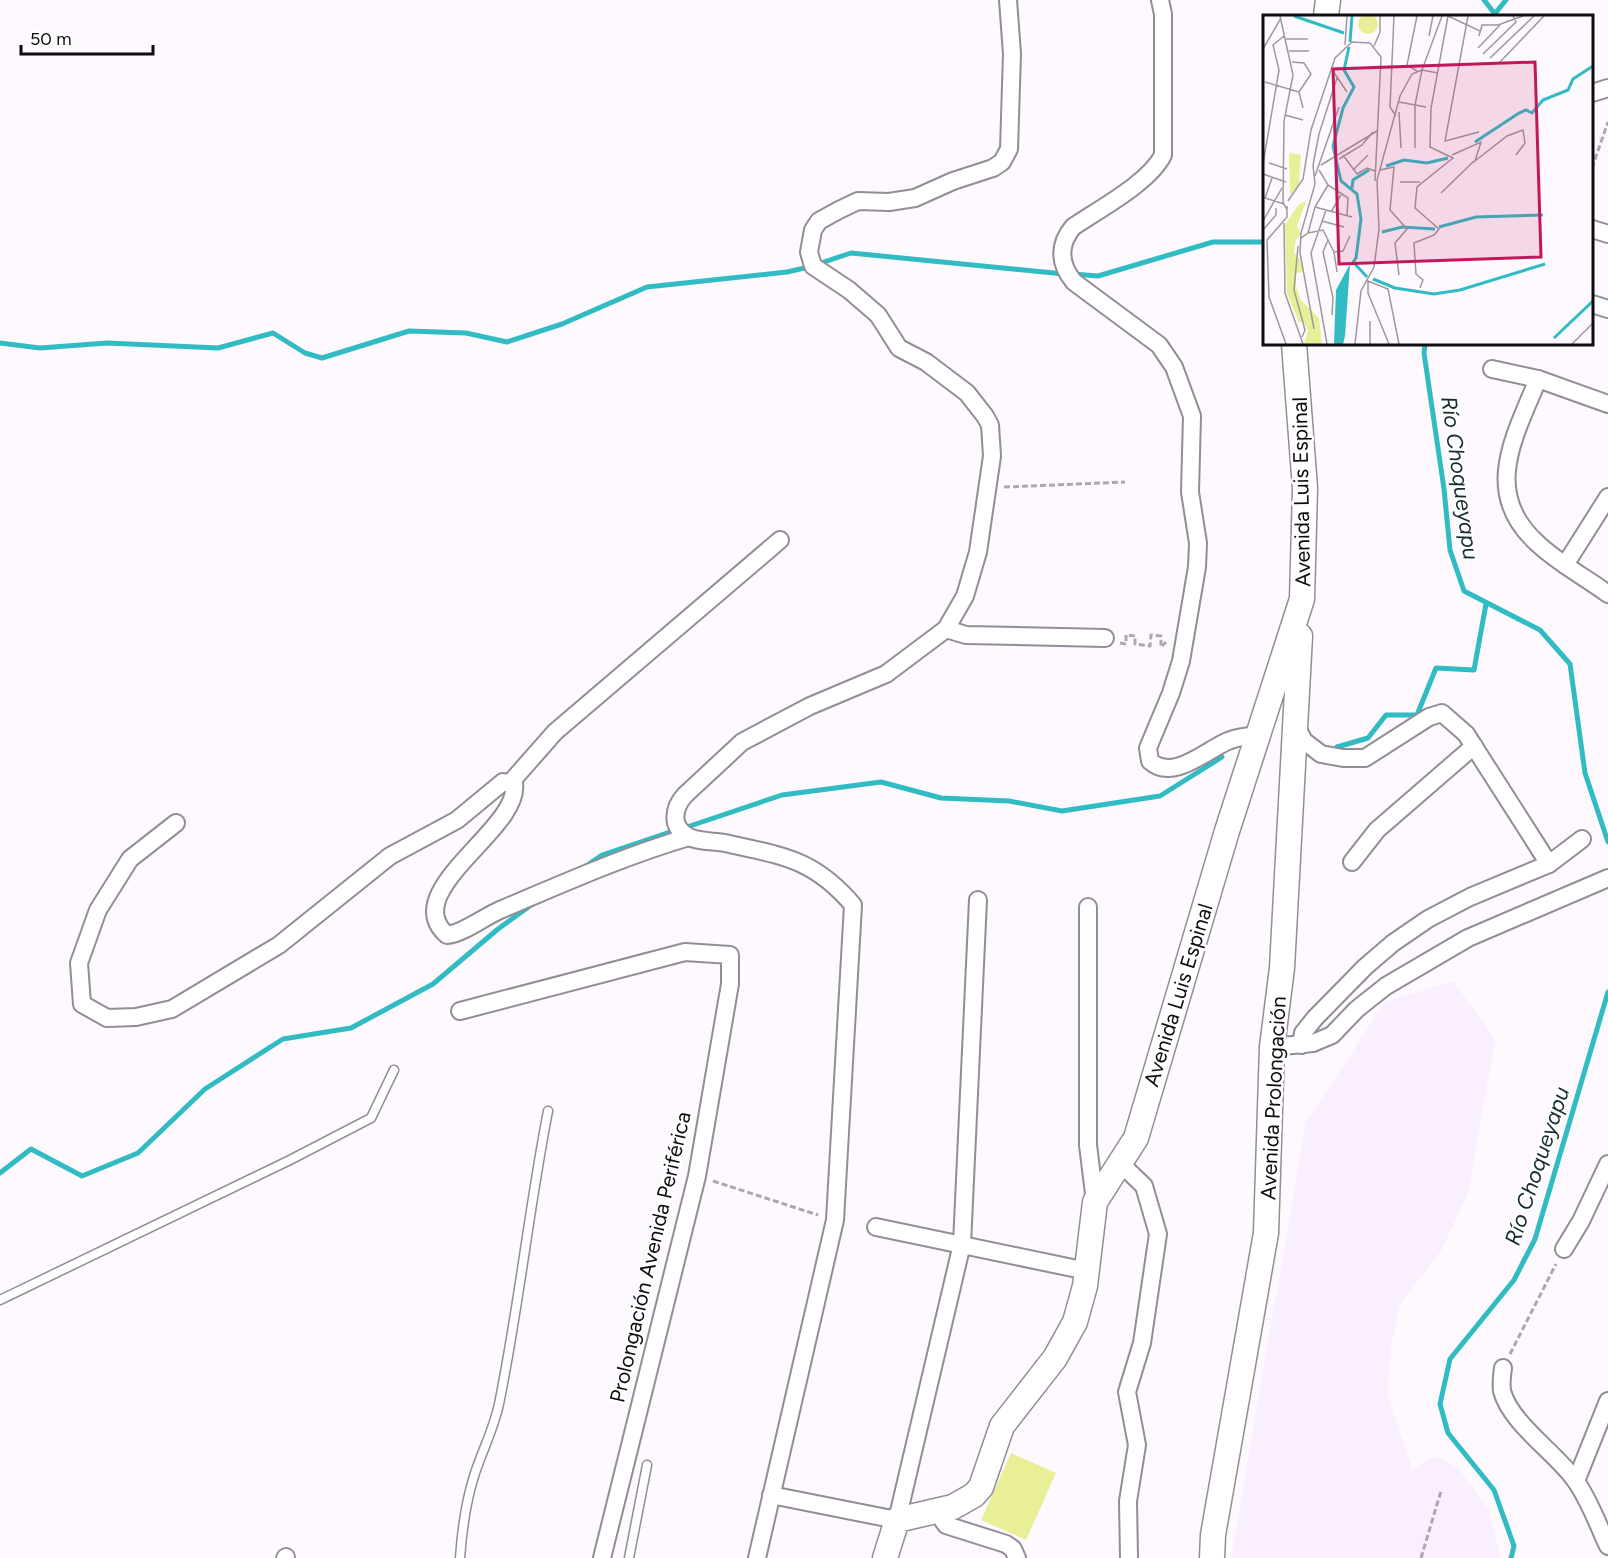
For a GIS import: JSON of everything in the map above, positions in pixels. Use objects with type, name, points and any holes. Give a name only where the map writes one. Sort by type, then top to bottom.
[{"type":"street","points":[[689,837],[676,824],[674,815],[677,804],[742,742],[810,705],[886,674],[946,629],[965,596],[978,552],[988,488],[992,439],[990,424],[977,402],[926,362],[899,348],[878,315],[849,290],[813,266],[809,252],[810,237],[819,221],[850,203],[889,202],[915,198],[953,181],[993,168],[1002,162],[1009,149],[1012,54],[1008,0]]},
{"type":"street","points":[[1160,0],[1163,14],[1163,155],[1159,163],[1141,178],[1073,227],[1065,236],[1062,260],[1074,282],[1143,332],[1167,354],[1192,416],[1190,492],[1197,526],[1197,567],[1180,661],[1171,693],[1148,748],[1150,761],[1164,768],[1177,767],[1228,741],[1257,736]]},
{"type":"street","points":[[1326,15],[1328,0]]},
{"type":"street","points":[[1593,93],[1608,88]]},
{"type":"street","points":[[1593,229],[1608,234]]},
{"type":"street","points":[[1593,304],[1608,309]]},
{"type":"street","name":"Avenida Luis Espinal","points":[[897,1520],[937,1512],[967,1501],[981,1487],[1002,1426],[1055,1358],[1075,1322],[1087,1271],[1095,1202],[1136,1138],[1257,736],[1302,598],[1305,488],[1294,345]]},
{"type":"street","points":[[1492,369],[1538,379],[1608,404]]},
{"type":"street","points":[[1538,379],[1510,451],[1505,479],[1508,502],[1519,523],[1536,543],[1608,594]]},
{"type":"street","points":[[1565,565],[1608,497]]},
{"type":"street","points":[[176,823],[130,860],[98,910],[79,963],[82,1004],[107,1018],[136,1017],[172,1009],[238,971],[279,945],[390,856],[457,820],[504,782],[511,782],[555,732],[780,540]]},
{"type":"street","name":"Avenida Prolongación","points":[[1212,1558],[1213,1534],[1266,1233],[1272,1047],[1282,968],[1302,598]]},
{"type":"street","points":[[946,629],[966,635],[1105,638]]},
{"type":"street","points":[[1296,726],[1304,741],[1321,754],[1343,758],[1365,758],[1429,717],[1442,713],[1455,722],[1474,746],[1549,864]]},
{"type":"street","points":[[1352,862],[1377,830],[1474,746]]},
{"type":"street","points":[[511,782],[515,788],[513,797],[496,824],[439,893],[436,917],[447,935],[458,934],[476,920],[589,873],[689,837],[793,859],[813,868],[833,882],[853,905],[835,1220],[757,1558]]},
{"type":"street","points":[[1301,1044],[1303,1033],[1314,1018],[1365,967],[1393,943],[1428,919],[1470,897],[1549,864],[1582,839]]},
{"type":"street","points":[[1272,1047],[1312,1043],[1332,1035],[1357,1009],[1386,986],[1468,938],[1608,878]]},
{"type":"street","points":[[885,1558],[897,1520],[962,1244],[978,900]]},
{"type":"street","points":[[1088,907],[1088,1145],[1095,1202]]},
{"type":"street","name":"Prolongación Avenida Periférica","points":[[460,1011],[685,952],[730,955],[730,984],[697,1176],[602,1558]]},
{"type":"street","points":[[1120,1163],[1144,1186],[1158,1234],[1142,1342],[1128,1392],[1137,1445],[1128,1501],[1128,1558]]},
{"type":"street","points":[[1564,1249],[1591,1201],[1608,1164]]},
{"type":"street","points":[[876,1227],[1087,1271]]},
{"type":"street","points":[[1503,1368],[1502,1391],[1525,1427],[1551,1450],[1576,1481],[1608,1546]]},
{"type":"street","points":[[1576,1481],[1608,1401]]},
{"type":"street","points":[[771,1495],[897,1520]]},
{"type":"street","points":[[937,1512],[946,1525],[1006,1544],[1013,1548],[1017,1558]]},
{"type":"lane","points":[[0,1300],[269,1170],[370,1118],[394,1070]]},
{"type":"lane","points":[[460,1558],[463,1527],[474,1475],[495,1420],[511,1345],[533,1190],[548,1111]]},
{"type":"lane","points":[[629,1558],[647,1464]]},
{"type":"path","points":[[1593,165],[1608,122]]},
{"type":"path","points":[[988,488],[1125,482]]},
{"type":"path","points":[[1105,638],[1116,635],[1117,643],[1126,644],[1126,635],[1135,636],[1135,644],[1150,646],[1151,634],[1161,636],[1161,647],[1164,646],[1169,636]]},
{"type":"path","points":[[697,1176],[835,1220]]},
{"type":"path","points":[[1503,1368],[1564,1249]]},
{"type":"path","points":[[1421,1558],[1441,1491]]},
{"type":"shaded area","points":[[1453,981],[1495,1039],[1469,1191],[1441,1251],[1400,1304],[1391,1347],[1387,1395],[1412,1469],[1436,1456],[1458,1468],[1488,1509],[1500,1553],[1499,1558],[1231,1558],[1306,1122],[1385,1002]]},
{"type":"green space","points":[[1011,1453],[1056,1473],[1026,1540],[981,1520]]},
{"type":"waterway","points":[[1484,0],[1495,14]]},
{"type":"waterway","name":"Río Choqueyapu","points":[[1494,15],[1506,0]]},
{"type":"waterway","points":[[1073,274],[1098,276],[1213,242],[1263,242]]},
{"type":"waterway","points":[[818,264],[851,253],[1064,274]]},
{"type":"waterway","points":[[0,343],[40,348],[107,343],[218,348],[273,333],[305,353],[322,358],[409,331],[466,333],[507,342],[562,324],[647,287],[787,272],[809,267]]},
{"type":"waterway","name":"Río Choqueyapu","points":[[1425,345],[1424,353],[1444,489],[1450,550],[1464,591],[1540,630],[1570,664],[1585,773],[1608,842]]},
{"type":"waterway","points":[[1337,747],[1368,738],[1386,715],[1417,715],[1436,668],[1474,670],[1486,604]]},
{"type":"waterway","points":[[687,827],[782,795],[881,782],[941,798],[1009,801],[1062,811],[1160,796],[1222,757]]},
{"type":"waterway","points":[[586,866],[602,855],[676,830]]},
{"type":"waterway","points":[[0,1173],[31,1149],[82,1176],[138,1153],[205,1089],[283,1039],[351,1028],[433,984],[498,929],[534,903]]},
{"type":"waterway","name":"Río Choqueyapu","points":[[1511,1558],[1514,1546],[1494,1490],[1448,1433],[1440,1404],[1450,1359],[1514,1280],[1535,1239],[1608,992]]}]
